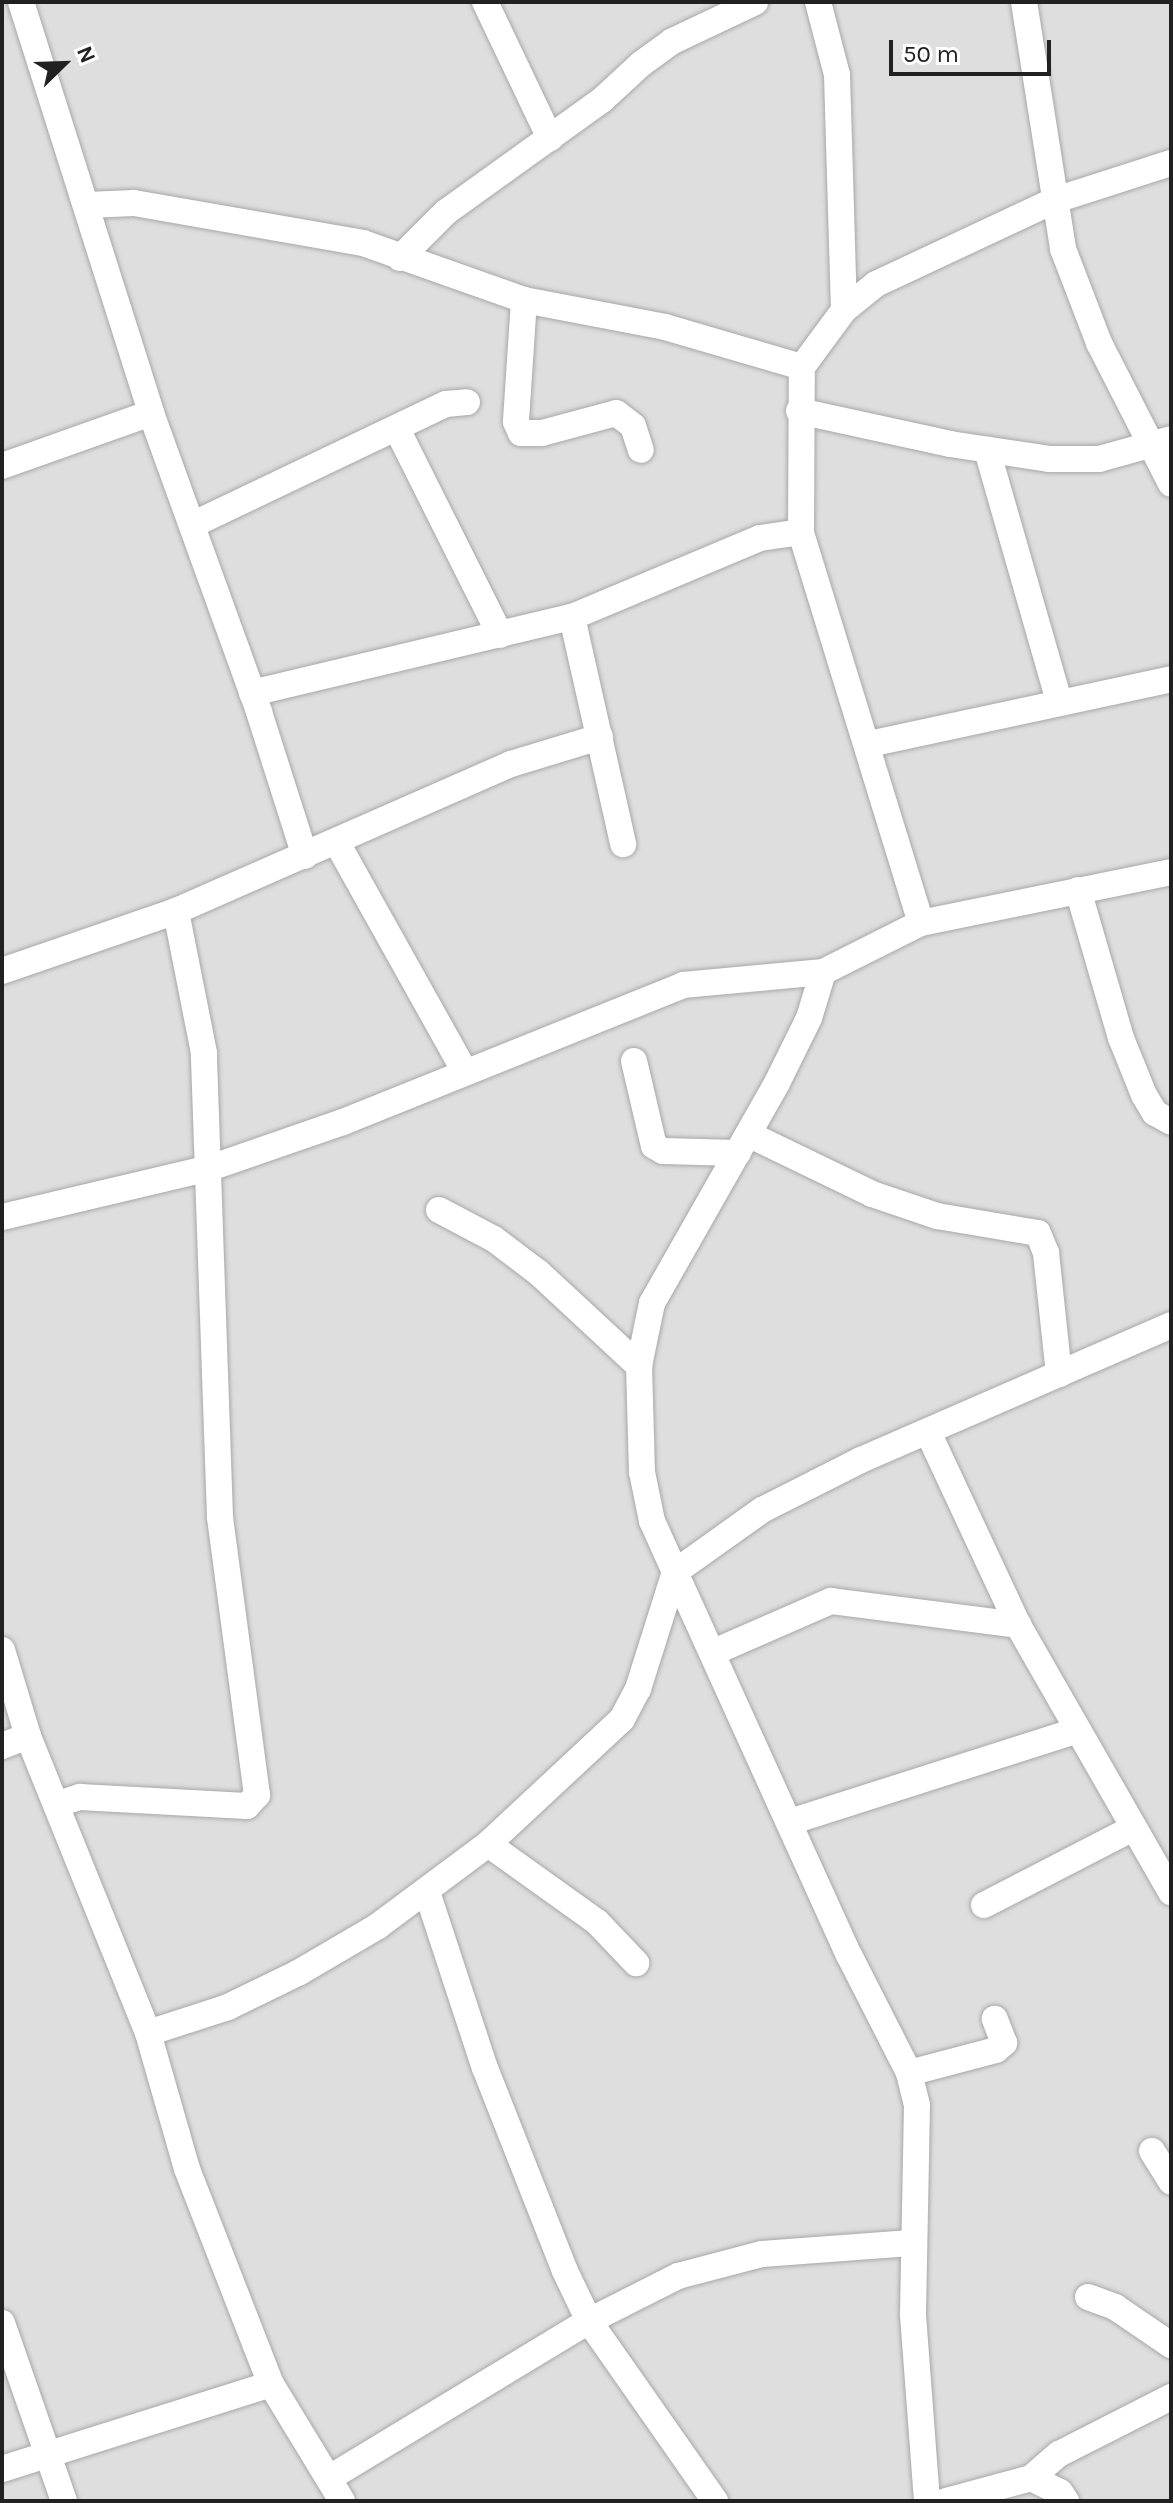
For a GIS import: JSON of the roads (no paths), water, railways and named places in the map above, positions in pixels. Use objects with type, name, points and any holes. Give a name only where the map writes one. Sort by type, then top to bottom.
[{"type":"street","points":[[21,2],[151,413],[252,693],[305,856]]},
{"type":"street","points":[[485,2],[550,138]]},
{"type":"street","points":[[400,258],[446,212],[550,138],[673,41],[755,2]]},
{"type":"street","points":[[818,2],[837,75],[844,310]]},
{"type":"street","points":[[1024,2],[1053,201],[1077,293],[1161,443],[1171,484]]},
{"type":"street","points":[[921,923],[869,744],[801,532],[799,411],[802,367],[844,310],[876,284],[938,251],[1053,201],[1171,163]]},
{"type":"street","points":[[87,205],[134,203],[363,243],[524,300],[665,327],[802,367]]},
{"type":"street","points":[[524,300],[516,422],[521,433],[542,433],[616,413],[633,426],[641,450]]},
{"type":"street","points":[[192,525],[398,431],[446,404],[467,402]]},
{"type":"street","points":[[799,411],[987,450],[1049,459],[1099,459],[1161,443]]},
{"type":"street","points":[[2,466],[151,413]]},
{"type":"street","points":[[398,431],[500,635]]},
{"type":"street","points":[[987,450],[1059,701]]},
{"type":"street","points":[[252,693],[572,617],[760,538],[801,532]]},
{"type":"street","points":[[572,617],[623,844]]},
{"type":"street","points":[[869,744],[1171,679]]},
{"type":"street","points":[[2,971],[176,911],[511,764],[600,737]]},
{"type":"street","points":[[336,841],[464,1070]]},
{"type":"street","points":[[2,1217],[210,1168],[343,1122],[464,1070],[683,985],[823,972],[921,923],[1171,872]]},
{"type":"street","points":[[1078,890],[1095,963],[1138,1081],[1155,1113],[1171,1122]]},
{"type":"street","points":[[58,1804],[103,1797],[247,1806],[257,1795],[220,1517],[204,1053],[176,911]]},
{"type":"street","points":[[823,972],[809,1018],[743,1144],[652,1303],[639,1366],[642,1472],[652,1521],[909,2073],[917,2105],[911,2243],[927,2501]]},
{"type":"street","points":[[634,1061],[654,1146],[663,1151],[743,1144],[924,1211],[1038,1233],[1046,1253],[1059,1374]]},
{"type":"street","points":[[439,1210],[494,1239],[539,1273],[639,1366]]},
{"type":"street","points":[[148,2033],[228,2007],[298,1973],[427,1892],[488,1844],[622,1719],[638,1689],[675,1572],[762,1510],[928,1432],[1171,1325]]},
{"type":"street","points":[[928,1432],[1018,1625],[1171,1892]]},
{"type":"street","points":[[714,1652],[831,1601],[1018,1625]]},
{"type":"street","points":[[2,1650],[28,1736],[148,2033],[187,2169],[271,2384],[336,2489],[589,2321],[678,2276],[762,2254],[911,2243]]},
{"type":"street","points":[[790,1822],[1076,1731]]},
{"type":"street","points":[[2,1746],[28,1736]]},
{"type":"street","points":[[984,1905],[1133,1828]]},
{"type":"street","points":[[488,1844],[585,1913],[636,1963]]},
{"type":"street","points":[[427,1892],[485,2068],[589,2321],[715,2501]]},
{"type":"street","points":[[909,2073],[996,2050],[1004,2043],[995,2019]]},
{"type":"street","points":[[1152,2151],[1171,2181]]},
{"type":"street","points":[[1088,2297],[1115,2307],[1171,2345]]},
{"type":"street","points":[[2,2323],[64,2501]]},
{"type":"street","points":[[2,2469],[271,2384]]},
{"type":"street","points":[[946,2501],[1031,2478],[1059,2454],[1171,2397]]},
{"type":"street","points":[[1031,2478],[1060,2492],[1066,2501]]}]
